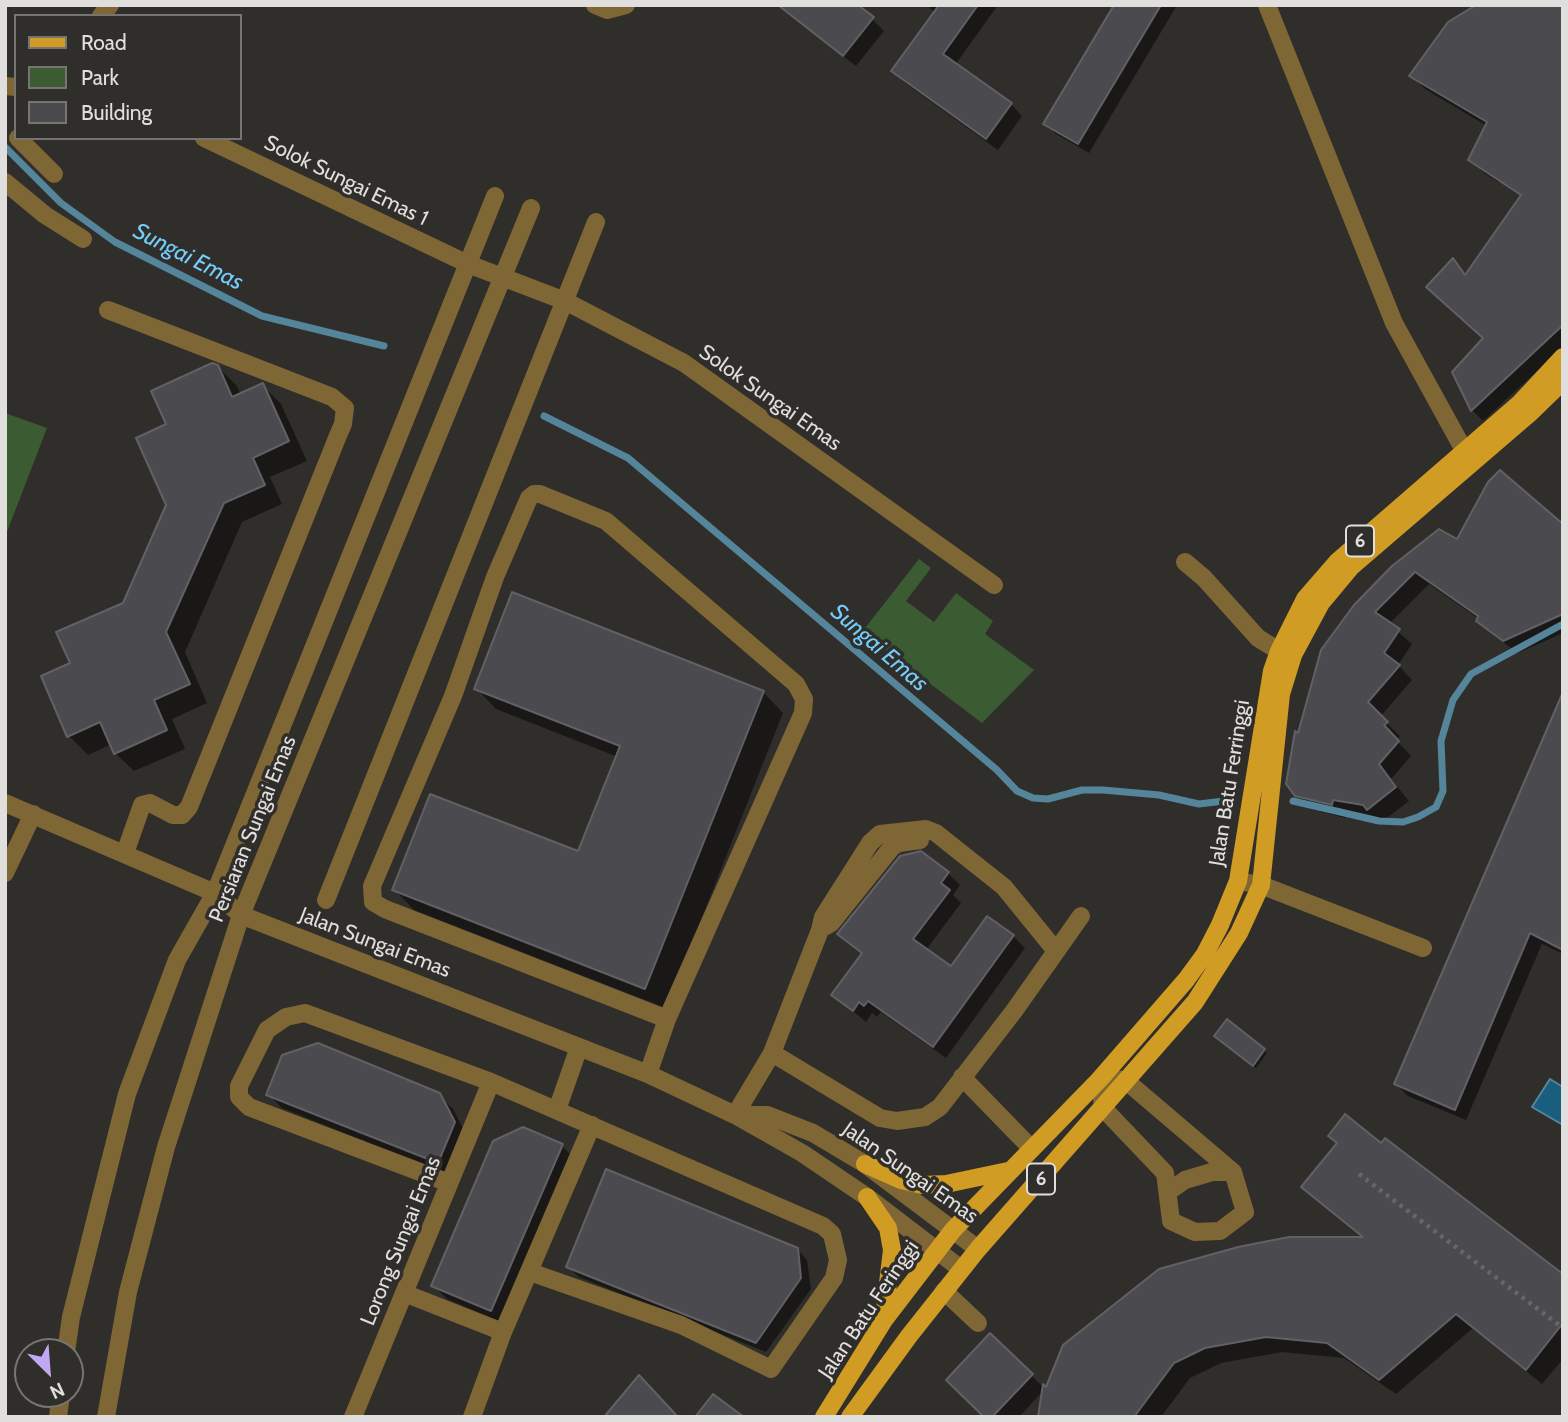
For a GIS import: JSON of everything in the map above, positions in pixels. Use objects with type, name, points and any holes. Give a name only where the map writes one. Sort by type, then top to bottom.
[{"type":"main road","name":"Jalan Batu Ferringgi","points":[[1467,456],[1563,357]]},
{"type":"main road","name":"Jalan Batu Ferringgi","points":[[953,1230],[1100,1079],[1186,980],[1205,954],[1238,881],[1268,693],[1306,599],[1338,561],[1467,456],[1529,414],[1563,381]]},
{"type":"main road","name":"Jalan Batu Ferringgi","points":[[978,1249],[1195,1002],[1240,933],[1261,885],[1286,653]]},
{"type":"main road","points":[[865,1164],[901,1180],[922,1185],[946,1184],[1008,1171]]},
{"type":"main road","points":[[867,1196],[888,1228],[892,1250],[884,1320]]},
{"type":"main road","name":"Jalan Batu Feringgi","points":[[824,1417],[884,1320],[953,1230]]},
{"type":"main road","name":"6","points":[[850,1417],[978,1249]]},
{"type":"street","points":[[595,5],[607,10],[626,5]]},
{"type":"street","points":[[1267,5],[1394,323],[1467,456]]},
{"type":"street","points":[[20,140],[54,174]]},
{"type":"street","name":"Solok Sungai Emas 1","points":[[208,140],[468,264],[503,278]]},
{"type":"street","points":[[5,182],[45,215],[83,239]]},
{"type":"street","name":"Persiaran Sungai Emas","points":[[68,1338],[127,1094],[177,960],[215,893],[495,196]]},
{"type":"street","name":"Persiaran Sungai Emas","points":[[106,1417],[128,1292],[166,1147],[241,915],[531,208]]},
{"type":"street","points":[[326,900],[596,222]]},
{"type":"street","name":"Solok Sungai Emas","points":[[503,278],[565,302],[684,363],[994,586]]},
{"type":"street","points":[[108,310],[332,397],[345,408],[337,438],[189,807],[182,815],[173,815],[150,803],[142,805],[125,853]]},
{"type":"street","points":[[648,1074],[667,1020],[803,713],[804,699],[796,684],[606,521],[540,494],[534,494],[495,577],[453,696],[372,886],[373,902],[667,1020]]},
{"type":"street","points":[[1185,562],[1204,578],[1258,638],[1286,653]]},
{"type":"street","name":"Jalan Sungai Emas","points":[[5,803],[215,893],[241,915],[648,1074],[735,1115],[802,1153],[867,1196],[961,1269]]},
{"type":"street","points":[[5,873],[33,814]]},
{"type":"street","points":[[735,1115],[772,1053],[823,917],[870,843],[880,834],[926,829],[936,833],[1004,887],[1056,951]]},
{"type":"street","points":[[1238,881],[1261,885],[1423,948]]},
{"type":"street","points":[[772,1053],[880,1118],[916,1119],[933,1113],[1014,1011],[1081,916]]},
{"type":"street","points":[[449,1183],[249,1107],[239,1097],[239,1086],[267,1030],[286,1017],[305,1013],[491,1082],[823,1226],[832,1234],[838,1260],[834,1278],[771,1369],[681,1325],[530,1272]]},
{"type":"street","points":[[557,1110],[579,1047]]},
{"type":"street","points":[[962,1077],[1031,1148]]},
{"type":"street","points":[[1100,1079],[1125,1080],[1233,1172],[1245,1212],[1220,1231],[1195,1233],[1171,1221],[1165,1173],[1103,1108],[1100,1079]]},
{"type":"street","name":"Lorong Sungai Emas","points":[[353,1417],[491,1082]]},
{"type":"street","name":"Jalan Sungai Emas","points":[[735,1115],[767,1115],[813,1133],[865,1164],[978,1249]]},
{"type":"street","points":[[471,1417],[503,1332],[592,1125]]},
{"type":"street","points":[[1168,1192],[1185,1180],[1212,1172],[1233,1172]]},
{"type":"street","points":[[944,1291],[978,1323]]},
{"type":"street","points":[[404,1293],[503,1332]]},
{"type":"path","points":[[1359,1174],[1563,1328]]},
{"type":"green space","points":[[5,413],[47,428],[5,537]]},
{"type":"green space","points":[[919,559],[931,568],[906,601],[934,622],[956,593],[993,621],[985,634],[1034,670],[982,723],[862,632]]},
{"type":"water","points":[[1550,1079],[1563,1087],[1563,1125],[1532,1107]]},
{"type":"building","points":[[778,5],[858,5],[874,17],[843,56]]},
{"type":"building","points":[[939,5],[978,5],[943,54],[1012,103],[986,139],[891,71]]},
{"type":"building","points":[[1114,5],[1161,5],[1078,144],[1043,124]]},
{"type":"building","points":[[1476,5],[1563,5],[1563,325],[1471,411],[1452,372],[1483,338],[1426,287],[1453,258],[1465,275],[1521,195],[1468,160],[1487,122],[1409,76],[1448,22]]},
{"type":"building","points":[[212,363],[218,365],[232,397],[263,383],[289,441],[253,458],[265,485],[224,503],[166,632],[190,684],[154,700],[167,730],[114,754],[100,722],[67,737],[41,676],[70,663],[56,632],[123,603],[166,505],[136,438],[166,424],[151,391]]},
{"type":"building","points":[[1500,470],[1563,524],[1563,614],[1503,641],[1476,621],[1478,616],[1415,572],[1375,612],[1400,629],[1384,653],[1400,665],[1368,702],[1388,722],[1384,725],[1399,741],[1379,764],[1396,787],[1367,810],[1363,805],[1333,800],[1332,805],[1295,796],[1286,784],[1295,731],[1298,733],[1321,650],[1354,605],[1392,566],[1439,529],[1457,539],[1488,482]]},
{"type":"building","points":[[512,592],[764,691],[645,989],[392,890],[430,794],[578,851],[620,746],[474,689]]},
{"type":"building","points":[[1563,692],[1563,950],[1530,933],[1455,1110],[1394,1084]]},
{"type":"building","points":[[921,851],[949,872],[941,883],[950,890],[913,939],[951,966],[987,916],[1014,935],[933,1047],[868,1001],[864,1006],[859,1002],[853,1011],[831,995],[862,953],[837,934],[900,856]]},
{"type":"building","points":[[1227,1019],[1265,1049],[1253,1066],[1214,1036]]},
{"type":"building","points":[[318,1043],[440,1093],[455,1122],[438,1163],[266,1095],[282,1055]]},
{"type":"building","points":[[1345,1114],[1381,1143],[1385,1138],[1563,1274],[1563,1323],[1526,1370],[1456,1314],[1379,1380],[1327,1343],[1266,1337],[1205,1348],[1174,1363],[1134,1417],[1038,1417],[1043,1384],[1046,1387],[1063,1345],[1159,1269],[1238,1247],[1289,1237],[1363,1237],[1301,1187],[1337,1143],[1328,1136]]},
{"type":"building","points":[[523,1127],[563,1144],[491,1311],[431,1286],[493,1141]]},
{"type":"building","points":[[606,1169],[798,1248],[801,1278],[756,1343],[566,1267]]},
{"type":"building","points":[[990,1333],[1033,1374],[992,1417],[984,1417],[946,1380]]},
{"type":"building","points":[[639,1375],[678,1417],[604,1417]]},
{"type":"building","points":[[713,1394],[744,1417],[695,1417]]},
{"type":"waterway","name":"Sungai Emas","points":[[5,147],[61,203],[115,242],[262,316],[384,346]]},
{"type":"waterway","name":"Sungai Emas","points":[[544,416],[628,458],[997,770],[1017,791],[1033,798],[1048,799],[1082,790],[1103,790],[1159,795],[1199,804],[1224,801]]},
{"type":"waterway","name":"Sungai Emas","points":[[1293,801],[1379,821],[1403,822],[1436,807],[1443,791],[1441,741],[1453,700],[1471,674],[1563,624]]}]
